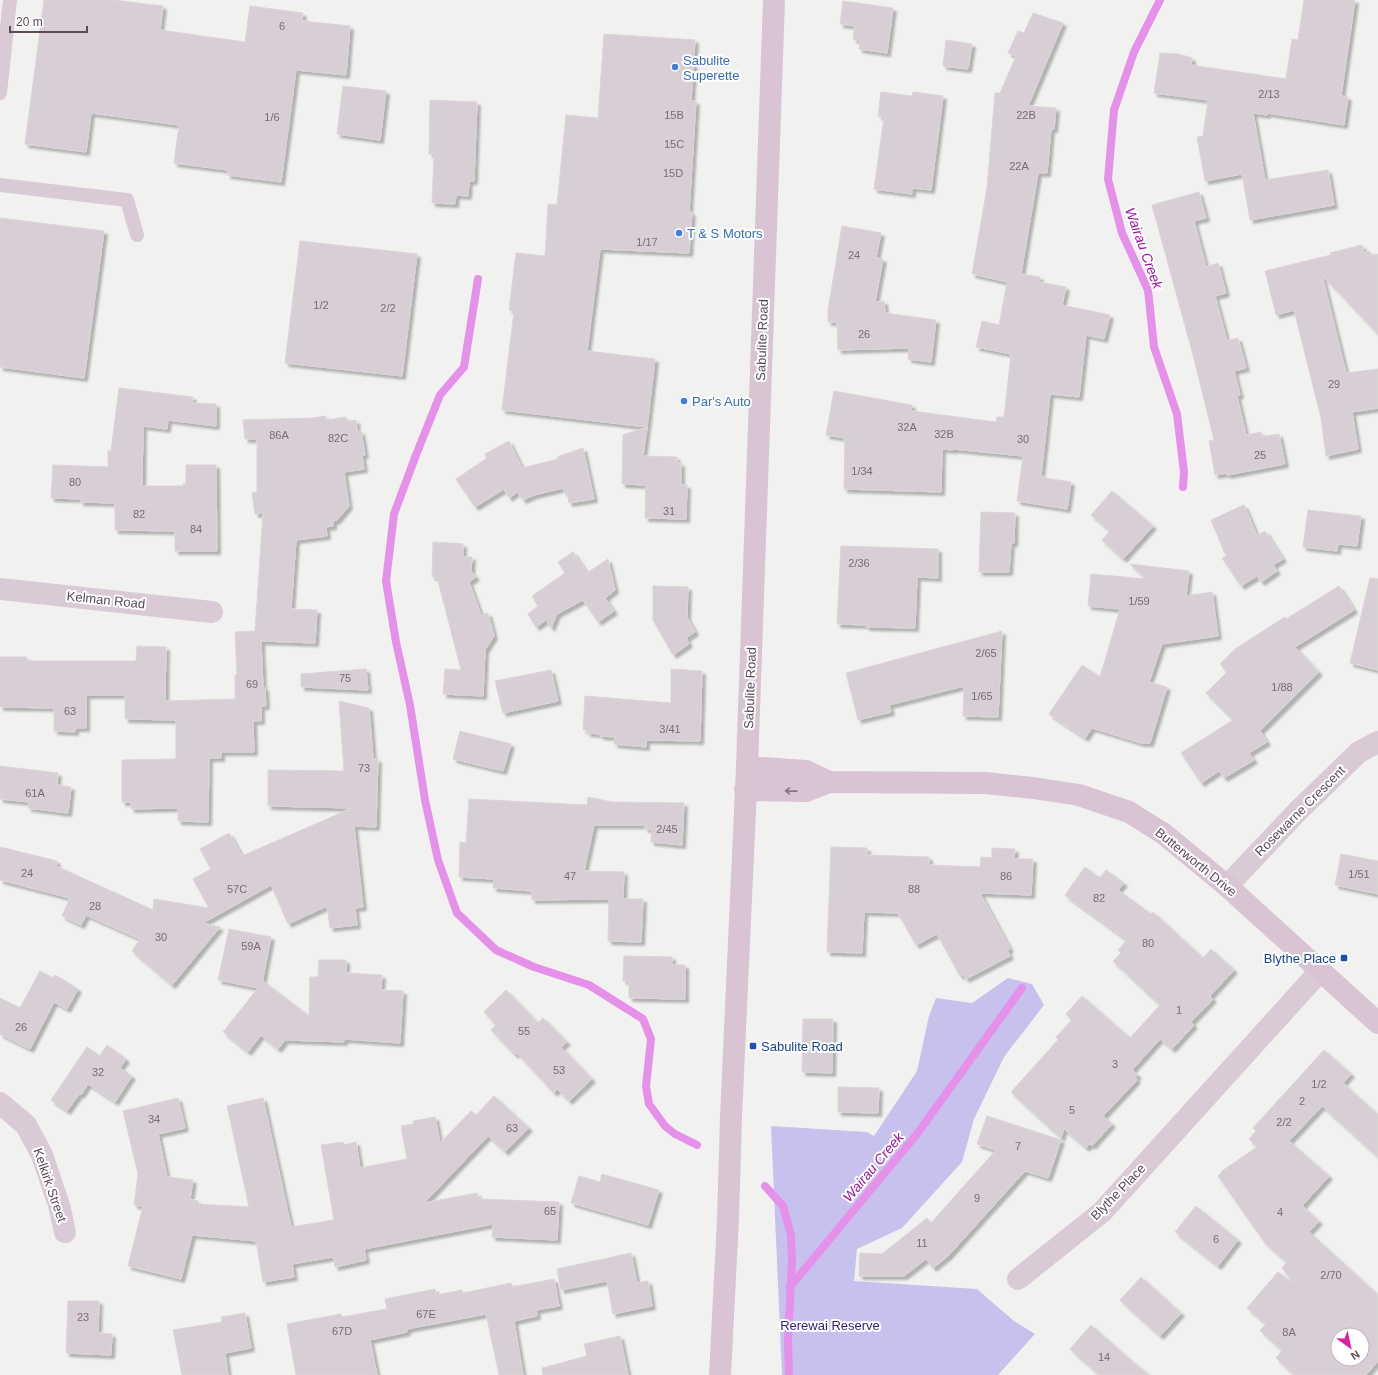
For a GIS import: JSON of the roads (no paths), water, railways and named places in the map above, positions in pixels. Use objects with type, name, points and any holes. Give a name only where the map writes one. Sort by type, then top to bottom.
[{"type":"street","name":"Sabulite Road","points":[[720,1375],[747,767],[774,0]]},
{"type":"street","name":"Kelman Road","points":[[0,589],[212,612]]},
{"type":"street","name":"Rosewarne Crescent","points":[[1227,886],[1298,811],[1359,752],[1378,742]]},
{"type":"street","name":"Butterworth Drive","points":[[747,767],[806,771],[829,782]]},
{"type":"street","name":"Butterworth Drive","points":[[745,790],[806,791],[829,782],[985,783],[1079,795],[1129,812],[1158,830],[1227,886],[1378,1022]]},
{"type":"street","name":"Blythe Place","points":[[1018,1279],[1102,1212],[1321,970]]},
{"type":"street","name":"Kelkirk Street","points":[[0,1103],[26,1125],[42,1155],[59,1205],[65,1232]]},
{"type":"lane","points":[[0,93],[10,0]]},
{"type":"lane","points":[[0,185],[127,200],[137,235]]},
{"type":"waterway","name":"Wairau Creek","points":[[1160,0],[1134,52],[1114,110],[1108,179],[1122,233],[1148,290],[1154,347],[1177,414],[1184,472],[1183,487]]},
{"type":"waterway","points":[[478,279],[464,367],[440,395],[394,514],[386,581],[396,642],[410,705],[425,800],[438,860],[457,913],[496,950],[534,967],[589,985],[643,1019],[651,1039],[646,1086],[649,1104],[665,1126],[675,1134],[697,1145]]},
{"type":"waterway","name":"Wairau Creek","points":[[790,1287],[917,1134],[1022,988]]},
{"type":"waterway","points":[[765,1186],[783,1206],[791,1235],[792,1259],[788,1341],[789,1375]]},
{"type":"place","name":"Sabulite Superette","points":[[675,67]]},
{"type":"place","name":"T & S Motors","points":[[679,233]]},
{"type":"place","name":"Par's Auto","points":[[684,401]]},
{"type":"place","name":"Blythe Place","points":[[1344,958]]},
{"type":"place","name":"Sabulite Road","points":[[753,1046]]},
{"type":"park label","name":"Rerewai Reserve","points":[[830,1325]]}]
